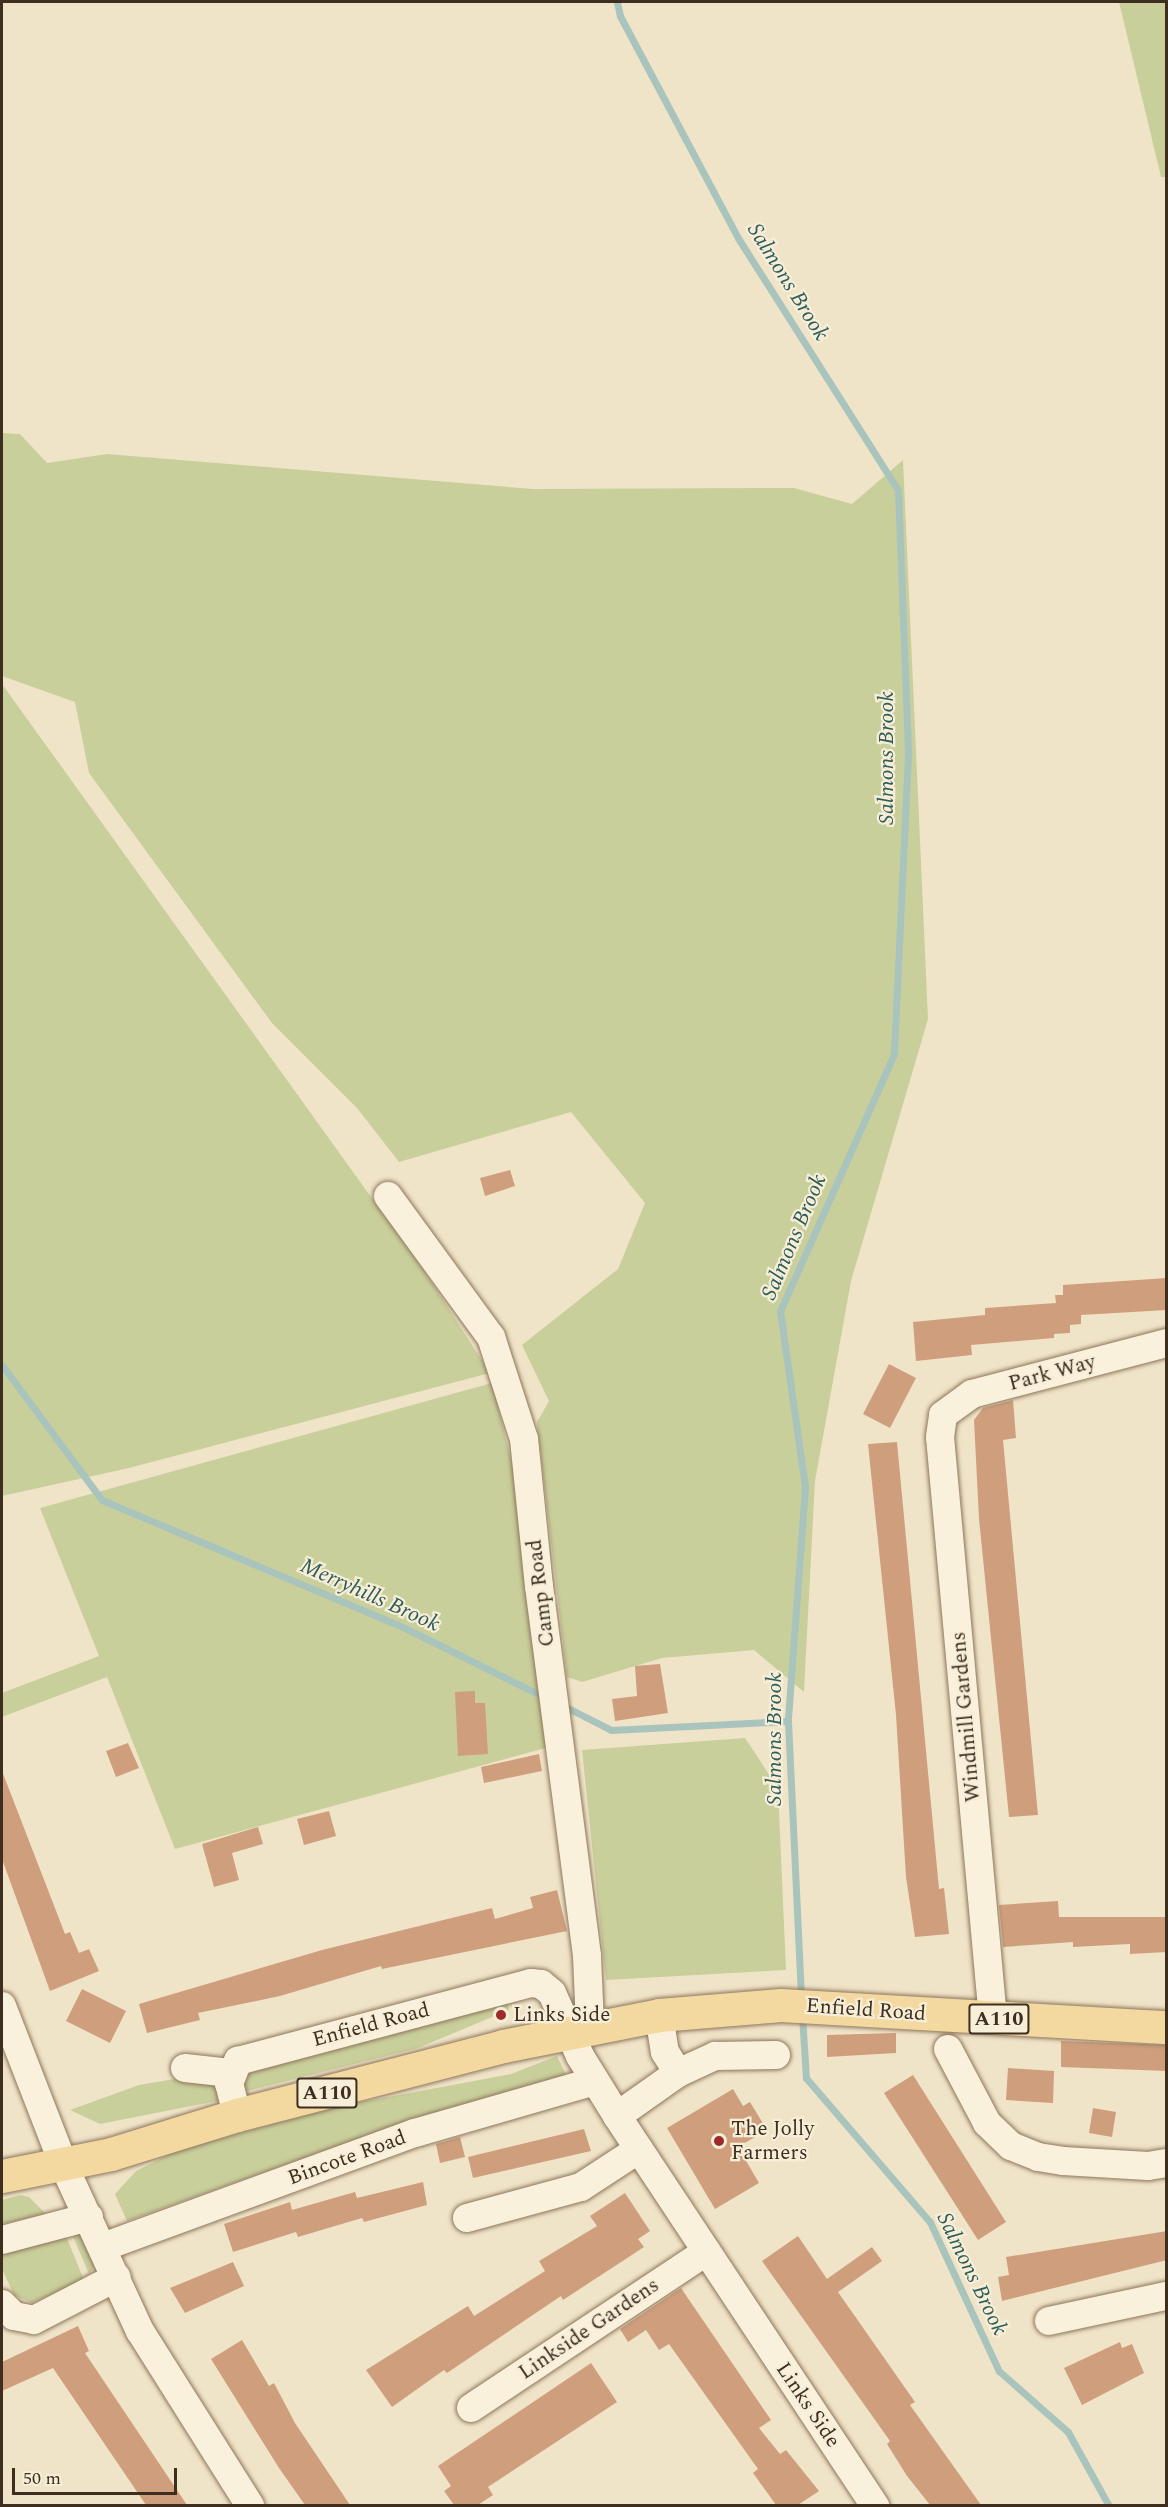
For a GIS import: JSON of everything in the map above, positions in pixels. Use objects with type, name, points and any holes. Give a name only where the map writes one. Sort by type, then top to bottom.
[{"type":"main road","name":"Enfield Road","points":[[2,2176],[64,2166],[237,2115],[579,2029],[659,2014],[782,2005],[993,2019],[1167,2027]]},
{"type":"street","name":"Camp Road","points":[[388,1196],[491,1336],[524,1439],[551,1683],[587,1956],[579,2029]]},
{"type":"street","name":"Park Way","points":[[943,1415],[972,1394],[1167,1343]]},
{"type":"street","name":"Windmill Gardens","points":[[943,1415],[940,1437],[993,2019]]},
{"type":"street","name":"Enfield Road","points":[[231,2073],[238,2061],[531,1983],[552,1992],[579,2029]]},
{"type":"street","points":[[2,2006],[64,2166],[104,2247],[146,2341],[250,2505]]},
{"type":"street","points":[[659,2014],[666,2052],[678,2073]]},
{"type":"street","name":"Links Side","points":[[579,2029],[595,2081],[871,2504]]},
{"type":"street","points":[[948,2049],[987,2123],[1011,2145],[1038,2157],[1063,2161],[1148,2166],[1167,2163]]},
{"type":"street","points":[[617,2116],[678,2073],[715,2056],[776,2055]]},
{"type":"street","points":[[185,2068],[231,2073],[229,2084],[237,2115]]},
{"type":"street","name":"Bincote Road","points":[[104,2247],[415,2133],[595,2081]]},
{"type":"street","points":[[467,2218],[581,2187],[639,2149]]},
{"type":"street","points":[[2,2240],[89,2217]]},
{"type":"street","name":"Linkside Gardens","points":[[471,2408],[707,2251]]},
{"type":"street","points":[[2,2304],[14,2316],[34,2320],[117,2277]]},
{"type":"street","points":[[1049,2320],[1167,2296]]},
{"type":"green space","points":[[1119,2],[1166,2],[1166,177],[1161,177]]},
{"type":"green space","points":[[2,433],[20,434],[47,463],[107,454],[533,489],[794,488],[852,504],[903,460],[928,1019],[851,1281],[815,1481],[804,1692],[754,1650],[662,1658],[582,1682],[567,1677],[537,1422],[549,1401],[522,1345],[618,1269],[645,1203],[571,1112],[399,1162],[357,1108],[272,1023],[89,773],[75,702],[2,676]]},
{"type":"green space","points":[[2,684],[425,1272],[490,1373],[129,1468],[2,1496]]},
{"type":"green space","points":[[492,1383],[519,1491],[553,1746],[175,1849],[107,1677],[2,1717],[2,1693],[99,1656],[40,1508]]},
{"type":"green space","points":[[745,1738],[778,1788],[786,1970],[606,1980],[582,1750]]},
{"type":"green space","points":[[506,1995],[509,2010],[418,2048],[239,2093],[240,2071]]},
{"type":"green space","points":[[557,2056],[568,2079],[321,2152],[127,2221],[115,2194],[136,2171],[178,2150],[340,2106],[511,2074]]},
{"type":"green space","points":[[180,2078],[222,2080],[227,2099],[100,2124],[70,2110],[139,2085]]},
{"type":"green space","points":[[20,2195],[29,2197],[46,2214],[2,2224],[2,2200]]},
{"type":"green space","points":[[72,2234],[82,2235],[95,2266],[89,2274]]},
{"type":"green space","points":[[66,2236],[84,2280],[32,2303],[14,2295],[2,2269],[2,2252]]},
{"type":"building","points":[[510,1170],[515,1186],[485,1196],[480,1178]]},
{"type":"building","points":[[1167,1278],[1167,1310],[1081,1315],[1081,1324],[1070,1325],[1070,1333],[1054,1334],[1054,1338],[971,1345],[972,1355],[916,1361],[913,1322],[985,1315],[985,1308],[1056,1303],[1055,1295],[1063,1295],[1063,1285]]},
{"type":"building","points":[[889,1364],[916,1378],[890,1428],[863,1414]]},
{"type":"building","points":[[1013,1400],[1016,1438],[1003,1440],[1038,1815],[1009,1817],[979,1519],[974,1420],[983,1408]]},
{"type":"building","points":[[897,1442],[939,1889],[944,1888],[949,1934],[915,1937],[906,1877],[896,1715],[868,1444]]},
{"type":"building","points":[[660,1664],[668,1713],[615,1721],[612,1699],[637,1696],[635,1666]]},
{"type":"building","points":[[475,1691],[475,1703],[485,1703],[488,1754],[458,1756],[455,1692]]},
{"type":"building","points":[[128,1743],[139,1768],[116,1777],[106,1751]]},
{"type":"building","points":[[539,1754],[542,1771],[484,1783],[481,1767]]},
{"type":"building","points":[[2,1771],[65,1934],[70,1932],[79,1953],[89,1949],[99,1971],[50,1991],[2,1859]]},
{"type":"building","points":[[329,1811],[336,1836],[304,1845],[297,1819]]},
{"type":"building","points":[[258,1827],[263,1844],[232,1853],[239,1880],[214,1887],[202,1844]]},
{"type":"building","points":[[557,1890],[567,1931],[382,1969],[381,1966],[280,1996],[198,2013],[200,2020],[147,2033],[139,2004],[322,1950],[492,1908],[495,1919],[533,1908],[530,1897]]},
{"type":"building","points":[[1058,1901],[1059,1917],[1167,1917],[1167,1952],[1130,1954],[1130,1944],[1073,1947],[1073,1942],[1003,1947],[999,1905]]},
{"type":"building","points":[[82,1989],[126,2011],[110,2043],[66,2021]]},
{"type":"building","points":[[896,2033],[896,2053],[827,2057],[827,2035]]},
{"type":"building","points":[[1061,2041],[1167,2045],[1167,2071],[1061,2067]]},
{"type":"building","points":[[1008,2068],[1054,2071],[1053,2103],[1006,2100]]},
{"type":"building","points":[[913,2075],[1006,2222],[978,2240],[884,2093]]},
{"type":"building","points":[[733,2089],[743,2106],[750,2102],[767,2130],[738,2147],[759,2183],[715,2209],[667,2128]]},
{"type":"building","points":[[1093,2108],[1116,2112],[1112,2137],[1089,2133]]},
{"type":"building","points":[[584,2129],[591,2151],[473,2178],[468,2157]]},
{"type":"building","points":[[460,2137],[465,2157],[440,2163],[436,2144]]},
{"type":"building","points":[[423,2182],[427,2205],[364,2222],[362,2218],[298,2237],[296,2232],[233,2252],[224,2224],[290,2202],[292,2210],[355,2192],[357,2198]]},
{"type":"building","points":[[625,2193],[650,2231],[638,2239],[644,2247],[563,2300],[561,2296],[447,2373],[444,2370],[392,2407],[366,2370],[468,2306],[474,2316],[545,2271],[539,2261],[597,2226],[590,2216]]},
{"type":"building","points":[[1167,2231],[1167,2260],[1002,2301],[998,2277],[1009,2275],[1006,2257]]},
{"type":"building","points":[[798,2236],[827,2279],[872,2247],[882,2261],[838,2292],[915,2402],[910,2405],[981,2505],[930,2505],[907,2476],[887,2444],[890,2441],[762,2261]]},
{"type":"building","points":[[233,2262],[244,2286],[185,2313],[170,2288]]},
{"type":"building","points":[[681,2288],[771,2420],[759,2428],[780,2454],[786,2450],[819,2491],[798,2505],[776,2505],[753,2473],[758,2469],[669,2344],[659,2350],[646,2330],[628,2342],[620,2329]]},
{"type":"building","points":[[78,2326],[89,2351],[85,2353],[187,2505],[146,2505],[53,2368],[2,2391],[2,2362]]},
{"type":"building","points":[[242,2340],[269,2386],[274,2383],[295,2423],[350,2505],[305,2505],[279,2468],[211,2359]]},
{"type":"building","points":[[1120,2342],[1122,2348],[1132,2344],[1144,2373],[1082,2405],[1064,2368]]},
{"type":"building","points":[[591,2363],[617,2402],[488,2487],[493,2495],[478,2505],[454,2505],[444,2491],[451,2486],[438,2466]]},
{"type":"waterway","name":"Salmons Brook","points":[[617,2],[620,16],[738,238],[898,490],[908,755],[894,1054],[780,1311],[805,1487],[788,1721],[801,1998]]},
{"type":"waterway","name":"Merryhills Brook","points":[[2,1365],[102,1500],[407,1629],[546,1698]]},
{"type":"waterway","name":"Merryhills Brook","points":[[562,1705],[611,1730],[788,1721]]},
{"type":"waterway","name":"Salmons Brook","points":[[802,2015],[806,2078],[930,2222],[999,2371],[1068,2432],[1109,2506]]},
{"type":"place","name":"Links Side","points":[[501,2015]]},
{"type":"place","name":"The Jolly Farmers","points":[[719,2141]]}]
